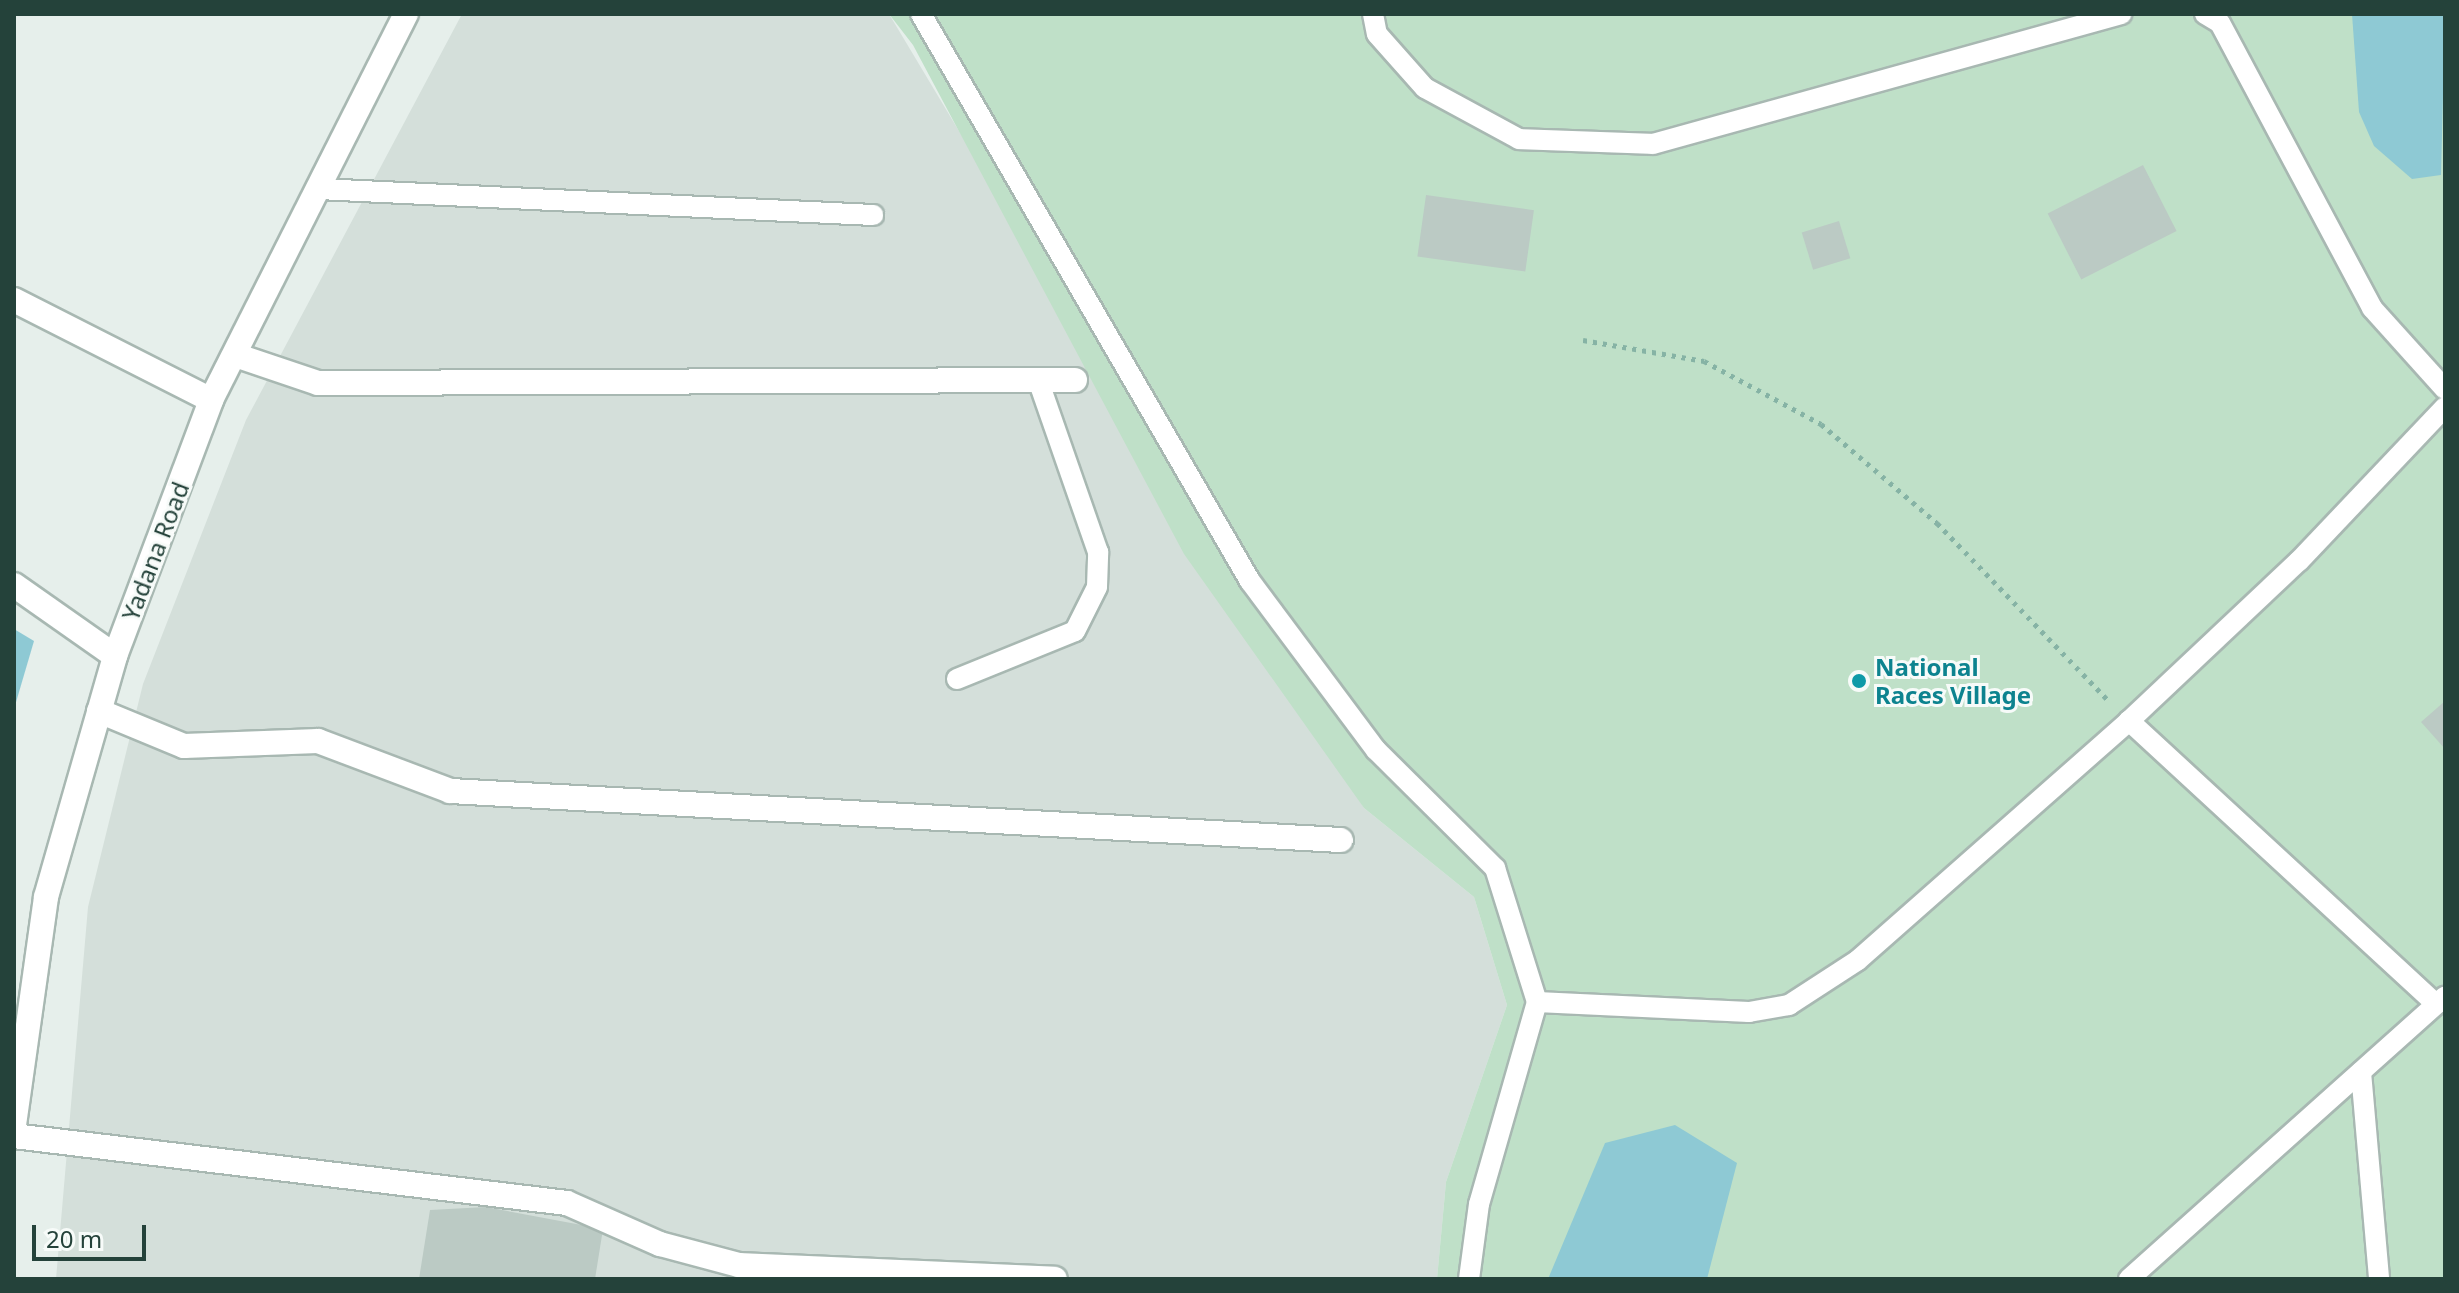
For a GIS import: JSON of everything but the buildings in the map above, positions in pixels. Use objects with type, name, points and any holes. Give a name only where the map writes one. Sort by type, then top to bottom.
[{"type":"street","name":"Yadana Road","points":[[14,1125],[46,897],[115,656],[211,400],[406,14]]},
{"type":"street","points":[[14,300],[211,400]]},
{"type":"street","points":[[235,355],[318,383],[1075,380]]},
{"type":"street","points":[[14,585],[115,656]]},
{"type":"street","points":[[99,711],[184,746],[318,741],[450,791],[1341,840]]},
{"type":"street","points":[[14,1136],[567,1203],[660,1244],[739,1265],[1055,1279]]},
{"type":"lane","points":[[921,14],[1250,581],[1376,750],[1495,868],[1537,1002],[1479,1204],[1469,1279]]},
{"type":"lane","points":[[1373,14],[1377,34],[1425,88],[1519,139],[1653,144],[2121,14]]},
{"type":"lane","points":[[2205,14],[2220,23],[2372,308],[2445,389]]},
{"type":"lane","points":[[318,189],[873,215]]},
{"type":"lane","points":[[957,679],[1075,631],[1097,587],[1098,552],[1038,380]]},
{"type":"lane","points":[[1537,1002],[1749,1012],[1789,1005],[1858,960],[2129,721],[2299,561],[2445,407]]},
{"type":"lane","points":[[2129,721],[2440,1000],[2129,1279]]},
{"type":"lane","points":[[2361,1072],[2379,1279]]},
{"type":"path","points":[[1583,340],[1704,361],[1821,424],[1937,523],[2129,721]]},
{"type":"shaded area","points":[[462,14],[889,14],[1364,808],[1474,897],[1507,1005],[1446,1182],[1437,1279],[56,1279],[88,907],[143,684],[246,420]]},
{"type":"green space","name":"National Races Village","points":[[889,14],[2445,14],[2445,1279],[1437,1279],[1446,1182],[1507,1005],[1474,897],[1364,808],[1184,554],[913,45]]},
{"type":"water","points":[[2352,14],[2445,14],[2441,175],[2412,179],[2374,146],[2359,112]]},
{"type":"water","points":[[14,629],[34,641],[14,709]]},
{"type":"water","points":[[1675,1125],[1737,1163],[1707,1279],[1548,1279],[1605,1143]]},
{"type":"place","name":"National Races Village","points":[[1859,681]]}]
